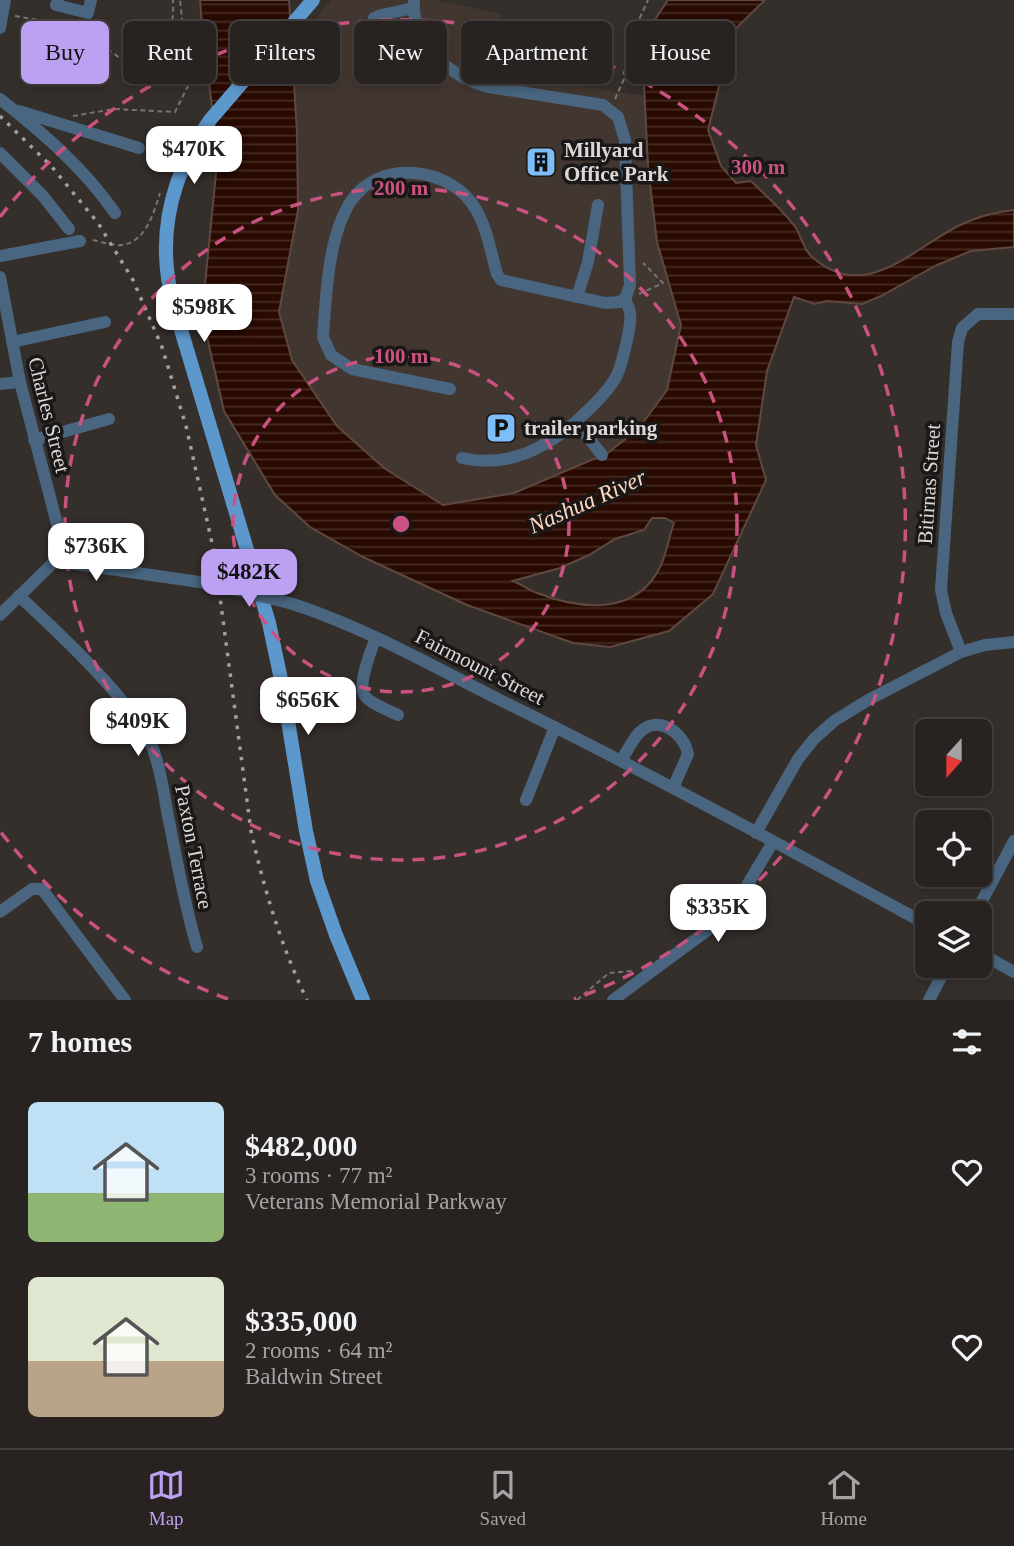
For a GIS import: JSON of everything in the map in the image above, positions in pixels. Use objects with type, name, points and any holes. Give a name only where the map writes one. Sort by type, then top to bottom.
[{"type":"main road","points":[[313,0],[210,120],[186,160],[169,208],[165,243],[166,274],[272,636],[317,881],[335,936],[363,1000]]},
{"type":"street","points":[[58,0],[56,5],[88,13],[91,0]]},
{"type":"street","points":[[373,21],[381,15],[414,4]]},
{"type":"street","points":[[0,28],[3,8]]},
{"type":"street","points":[[447,67],[469,80],[489,87],[593,103],[610,110],[621,123],[625,140],[630,287],[624,299],[608,303],[501,280],[476,210],[461,192],[427,174],[399,173],[373,181],[357,194],[346,212],[329,264],[323,337],[326,348],[334,358],[352,369],[450,389]]},
{"type":"street","points":[[0,99],[68,157],[115,213]]},
{"type":"street","points":[[12,108],[139,148]]},
{"type":"street","points":[[0,153],[33,185],[69,229]]},
{"type":"street","points":[[577,297],[588,262],[598,205]]},
{"type":"street","points":[[0,256],[80,241]]},
{"type":"street","name":"Charles Street","points":[[0,277],[20,382],[62,543],[62,561]]},
{"type":"street","points":[[462,458],[488,462],[519,457],[544,446],[576,422],[603,395],[618,371],[631,320],[629,306],[624,299]]},
{"type":"street","name":"Bitirnas Street","points":[[961,652],[946,613],[941,590],[958,342],[961,328],[978,314],[1014,314]]},
{"type":"street","points":[[12,342],[105,322]]},
{"type":"street","points":[[0,384],[20,382]]},
{"type":"street","points":[[34,440],[109,419]]},
{"type":"street","points":[[576,422],[603,455]]},
{"type":"street","points":[[0,615],[48,565],[62,561]]},
{"type":"street","name":"Fairmount Street","points":[[62,561],[202,582],[293,604],[376,638],[673,788],[915,918]]},
{"type":"street","name":"Paxton Terrace","points":[[19,596],[102,679],[149,740],[159,769],[186,911],[197,947]]},
{"type":"street","points":[[376,638],[362,692],[369,699],[398,715]]},
{"type":"street","points":[[755,833],[798,759],[814,738],[834,721],[868,699],[961,652],[985,645],[1014,642]]},
{"type":"street","points":[[621,761],[645,728],[660,725],[668,727],[681,737],[688,754],[673,788]]},
{"type":"street","points":[[526,800],[555,727]]},
{"type":"street","points":[[982,901],[1014,841]]},
{"type":"street","points":[[613,1000],[712,927],[746,887],[773,842]]},
{"type":"street","points":[[0,912],[32,889],[43,889],[125,1000]]},
{"type":"street","points":[[992,960],[1014,972]]},
{"type":"street","points":[[929,1000],[941,978]]},
{"type":"path","points":[[3,8],[39,20],[73,22],[130,66],[141,68],[158,60],[169,45],[173,0]]},
{"type":"path","points":[[63,124],[77,114],[102,110],[137,108],[176,112],[189,84],[180,0]]},
{"type":"path","points":[[610,110],[624,79],[630,39],[649,0]]},
{"type":"path","points":[[80,241],[123,245],[141,234],[148,226],[160,193]]},
{"type":"path","points":[[629,262],[642,263],[663,283],[639,294]]},
{"type":"path","points":[[577,1000],[609,974],[637,970]]},
{"type":"shaded area","points":[[331,0],[435,0],[502,14],[501,21],[461,21],[461,84],[568,84],[644,96],[648,166],[657,242],[681,325],[667,390],[639,428],[608,453],[514,493],[443,505],[384,468],[337,426],[292,360],[279,312],[298,210],[293,84],[340,84],[340,21],[314,21]]},
{"type":"water","name":"Nashua River","points":[[200,0],[289,0],[290,21],[230,21],[230,84],[294,84],[298,210],[279,312],[292,360],[337,426],[384,468],[443,505],[514,493],[608,453],[639,428],[667,390],[681,325],[657,242],[648,166],[644,84],[720,84],[708,130],[721,166],[736,183],[751,181],[796,228],[811,256],[830,270],[849,275],[868,274],[904,259],[965,223],[985,215],[1014,210],[1014,247],[971,251],[937,265],[862,304],[827,301],[815,304],[794,297],[767,371],[756,445],[766,480],[713,594],[669,631],[610,647],[573,643],[467,605],[363,557],[310,527],[275,495],[224,411],[202,315],[218,153],[209,84],[216,84],[216,21],[202,21]],"holes":[[[652,518],[665,518],[674,523],[665,555],[651,582],[623,601],[590,605],[572,603],[537,593],[513,581],[560,568],[589,555],[615,539],[644,530]]]},
{"type":"water","points":[[668,0],[765,0],[735,29],[735,21],[654,21]]},
{"type":"railway","points":[[0,116],[52,167],[98,223],[133,280],[162,347],[186,426],[214,552],[251,831],[274,917],[307,1000]]},
{"type":"place","name":"Millyard Office Park","points":[[541,162]]},
{"type":"place","name":"trailer parking","points":[[501,428]]}]
